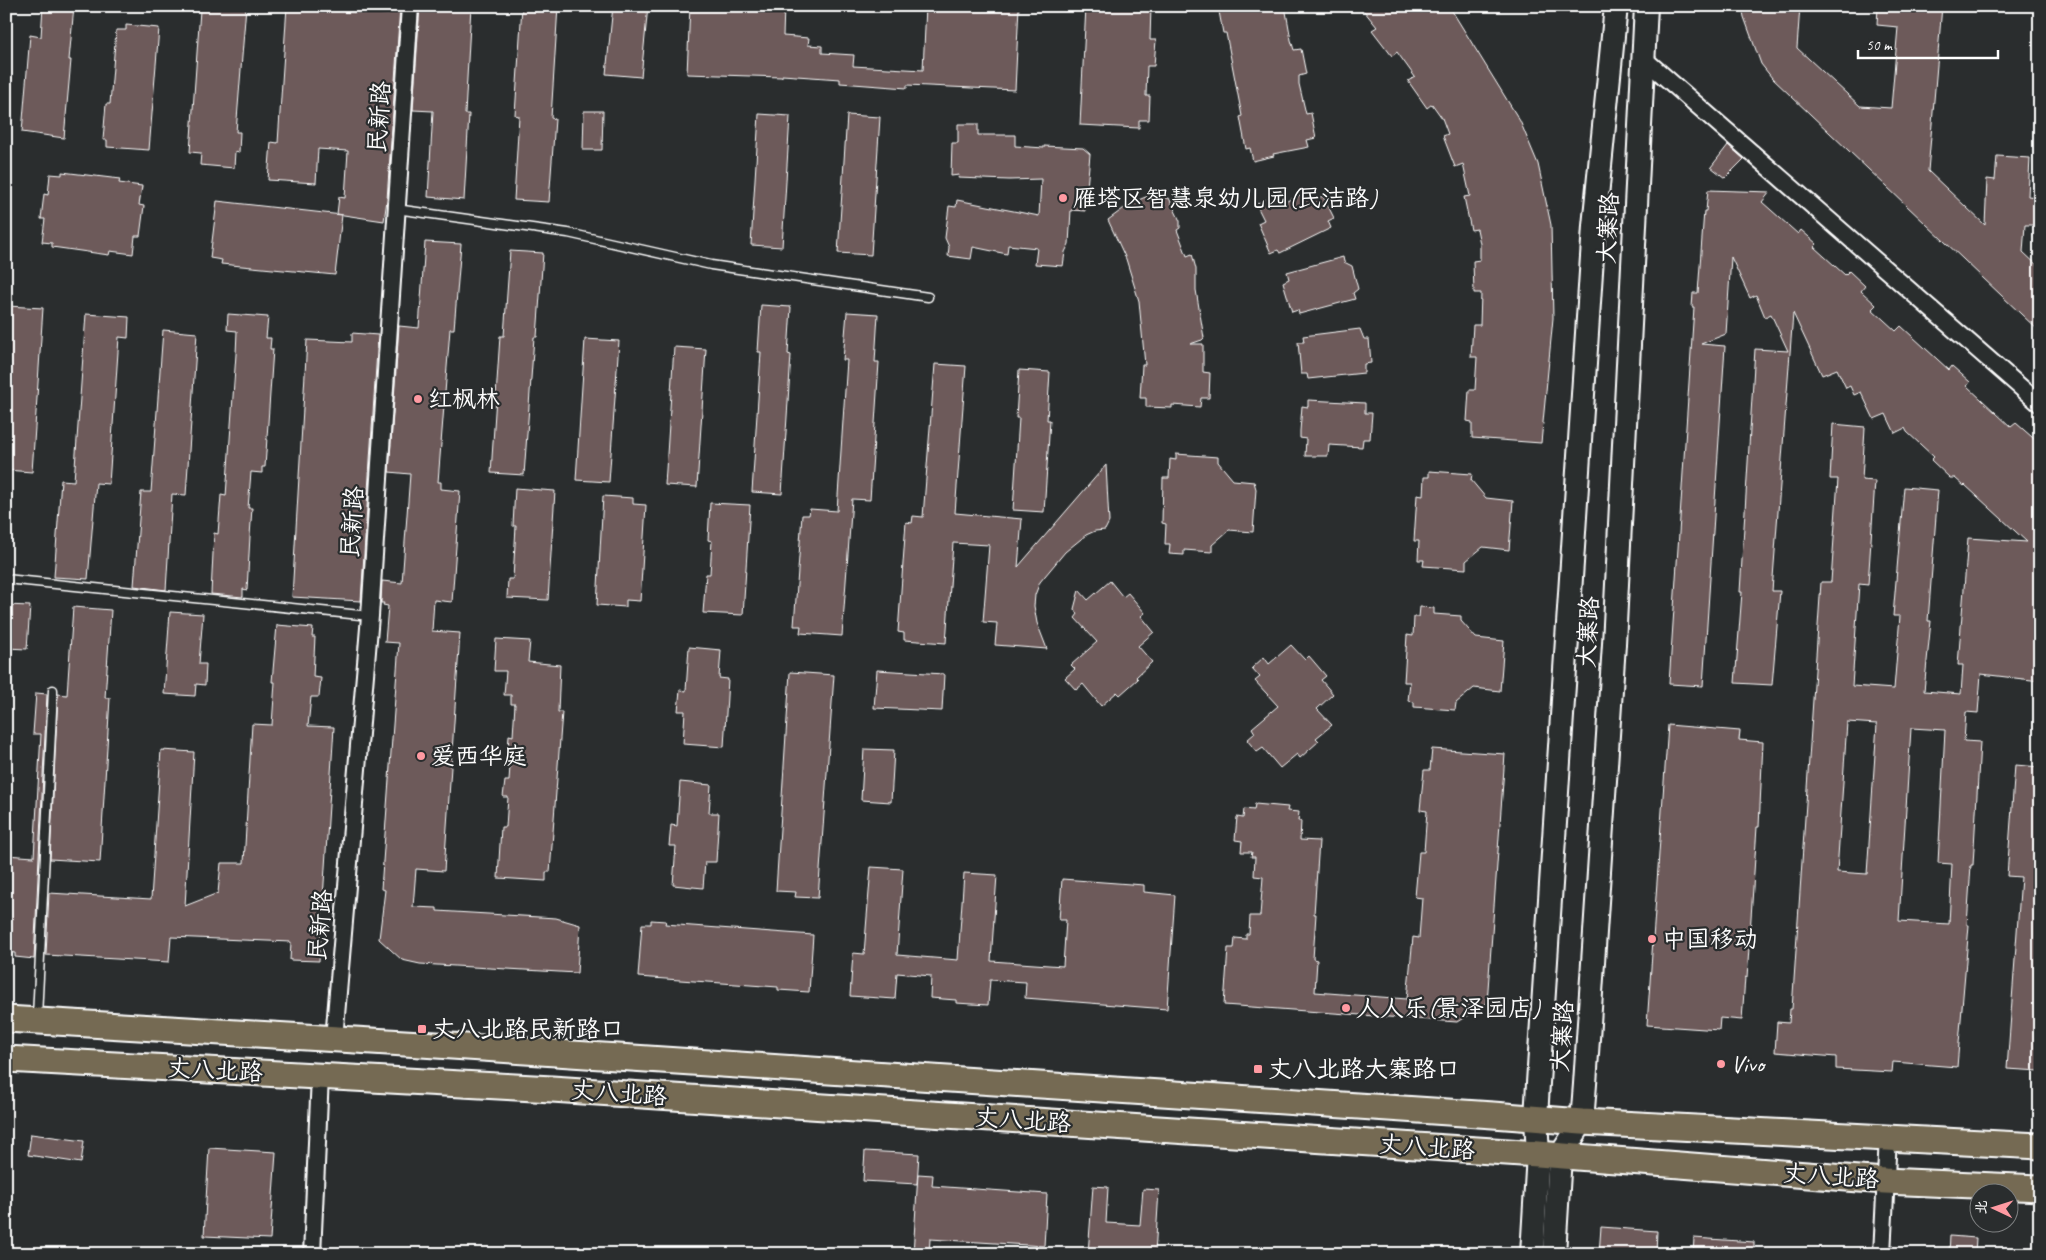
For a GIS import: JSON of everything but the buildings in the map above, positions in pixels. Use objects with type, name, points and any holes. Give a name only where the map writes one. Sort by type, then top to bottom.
[{"type":"main road","name":"大寨路","points":[[1554,1254],[1549,1155],[1536,1118],[1594,226],[1616,6]]},
{"type":"main road","name":"大寨路","points":[[1532,1254],[1549,1155],[1582,1122],[1614,644],[1646,6]]},
{"type":"main road","name":"丈八北路","points":[[6,1019],[1582,1122],[2040,1146]]},
{"type":"main road","name":"丈八北路","points":[[6,1059],[552,1089],[1549,1155],[1885,1180],[2040,1188]]},
{"type":"street","name":"民新路","points":[[334,1039],[370,616],[410,6]]},
{"type":"street","points":[[1643,58],[2040,404]]},
{"type":"street","points":[[312,1254],[320,1076]]},
{"type":"street","points":[[1882,1254],[1888,1137]]},
{"type":"lane","points":[[396,209],[568,233],[711,265],[928,297]]},
{"type":"lane","points":[[6,579],[370,616]]},
{"type":"lane","points":[[37,1021],[53,690]]},
{"type":"place","name":"雁塔区智慧泉幼儿园(民洁路)","points":[[1063,198]]},
{"type":"place","name":"红枫林","points":[[418,399]]},
{"type":"place","name":"爱西华庭","points":[[421,756]]},
{"type":"place","name":"中国移动","points":[[1652,939]]},
{"type":"place","name":"人人乐(景泽园店)","points":[[1346,1008]]},
{"type":"place","name":"丈八北路民新路口","points":[[422,1029]]},
{"type":"place","name":"Vivo","points":[[1721,1064]]},
{"type":"place","name":"丈八北路大寨路口","points":[[1258,1069]]}]
